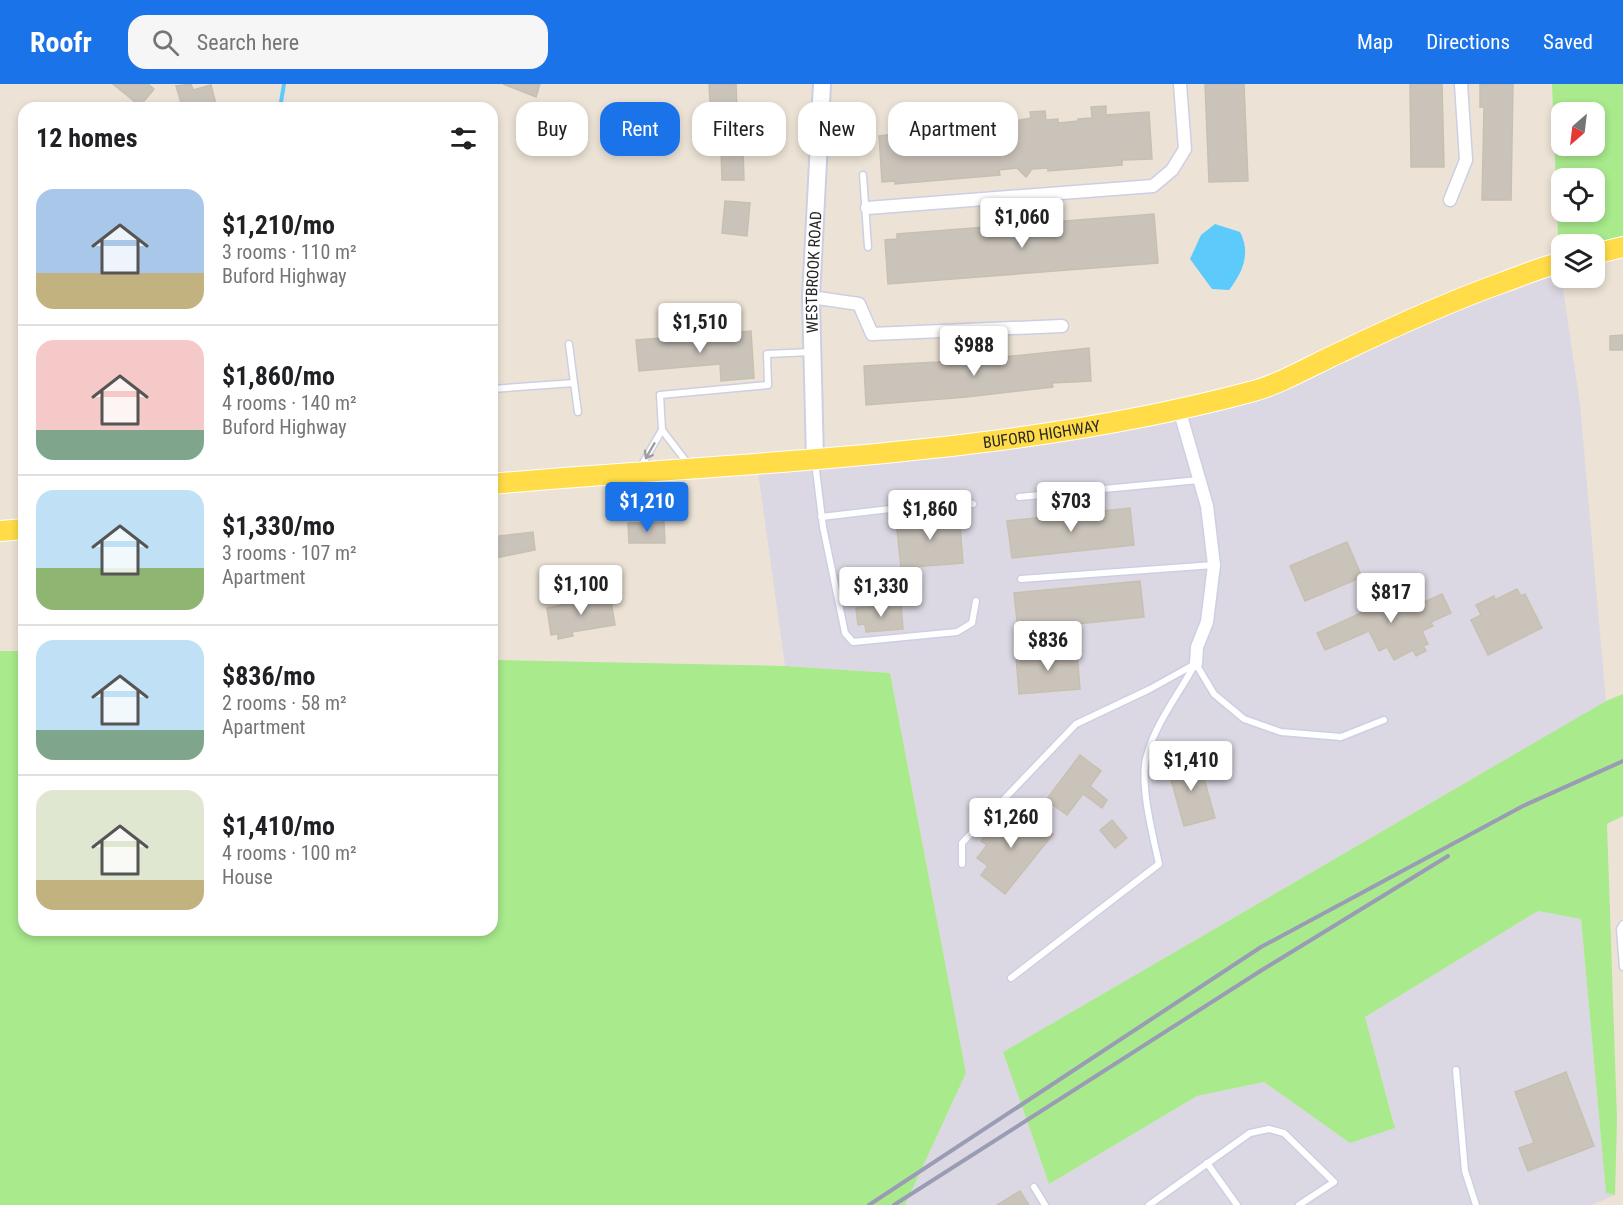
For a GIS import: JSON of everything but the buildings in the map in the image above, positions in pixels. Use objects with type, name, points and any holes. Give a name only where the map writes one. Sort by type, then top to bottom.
[{"type":"main road","points":[[1605,251],[1623,247]]},
{"type":"main road","name":"BUFORD HIGHWAY","points":[[498,483],[638,471],[815,460],[991,441],[1090,427],[1179,409],[1254,391],[1440,305],[1551,266]]},
{"type":"main road","points":[[0,531],[18,530]]},
{"type":"street","name":"WESTBROOK ROAD","points":[[815,460],[811,297],[822,84]]},
{"type":"street","points":[[867,208],[1153,186],[1172,170],[1185,149],[1180,84]]},
{"type":"street","points":[[1450,200],[1466,160],[1461,84]]},
{"type":"street","points":[[811,297],[860,304],[872,334],[1062,326]]},
{"type":"street","points":[[1179,409],[1207,506],[1214,565],[1207,622],[1197,647],[1196,663]]},
{"type":"lane","points":[[863,175],[868,247]]},
{"type":"lane","points":[[569,344],[578,412]]},
{"type":"lane","points":[[638,471],[662,430],[660,395],[768,385],[767,354],[811,352]]},
{"type":"lane","points":[[498,389],[574,383]]},
{"type":"lane","points":[[662,430],[691,468]]},
{"type":"lane","points":[[815,460],[821,517],[845,633],[853,642],[957,632],[972,622],[976,601]]},
{"type":"lane","points":[[1020,497],[1200,480]]},
{"type":"lane","points":[[821,517],[959,501],[973,504]]},
{"type":"lane","points":[[1021,579],[1214,565]]},
{"type":"lane","points":[[1196,663],[1214,694],[1244,719],[1281,732],[1341,737],[1383,720]]},
{"type":"lane","points":[[962,864],[962,843],[1076,724],[1150,689],[1196,663]]},
{"type":"lane","points":[[1011,978],[1159,864],[1148,811],[1146,760],[1155,735],[1196,663]]},
{"type":"lane","points":[[1623,924],[1620,930],[1623,967]]},
{"type":"lane","points":[[1456,1070],[1465,1171],[1476,1205]]},
{"type":"lane","points":[[1149,1205],[1250,1132],[1269,1129],[1284,1133],[1334,1182],[1299,1205]]},
{"type":"lane","points":[[1207,1163],[1238,1205]]},
{"type":"lane","points":[[1034,1187],[1045,1205]]},
{"type":"shaded area","points":[[1551,265],[1551,288],[1563,288],[1580,404],[1606,701],[1003,1052],[1049,1184],[1197,1096],[1264,1082],[1350,1143],[1395,1127],[1365,1017],[1538,911],[1581,919],[1606,1193],[1615,1195],[1592,1205],[905,1205],[966,1073],[890,673],[785,666],[758,472],[1267,395],[1400,336]]},
{"type":"green space","points":[[1552,84],[1623,84],[1623,254],[1605,248],[1605,234],[1558,234],[1557,222],[1605,222],[1605,168],[1555,168],[1555,156],[1605,156],[1605,102],[1553,102]]},
{"type":"green space","points":[[0,651],[18,651],[18,936],[498,936],[498,660],[785,666],[890,673],[966,1073],[905,1205],[0,1205]]},
{"type":"green space","points":[[1623,694],[1623,816],[1607,824],[1617,1119],[1615,1195],[1606,1193],[1581,919],[1538,911],[1365,1017],[1395,1128],[1350,1143],[1264,1082],[1197,1096],[1049,1184],[1003,1052],[1606,701]]},
{"type":"water","points":[[1215,224],[1240,232],[1245,247],[1242,269],[1229,290],[1212,289],[1190,259],[1201,235]]},
{"type":"waterway","points":[[281,102],[284,84]]},
{"type":"railway","points":[[869,1205],[1261,947],[1523,806],[1623,761]]},
{"type":"railway","points":[[894,1205],[1262,970],[1448,856]]}]
